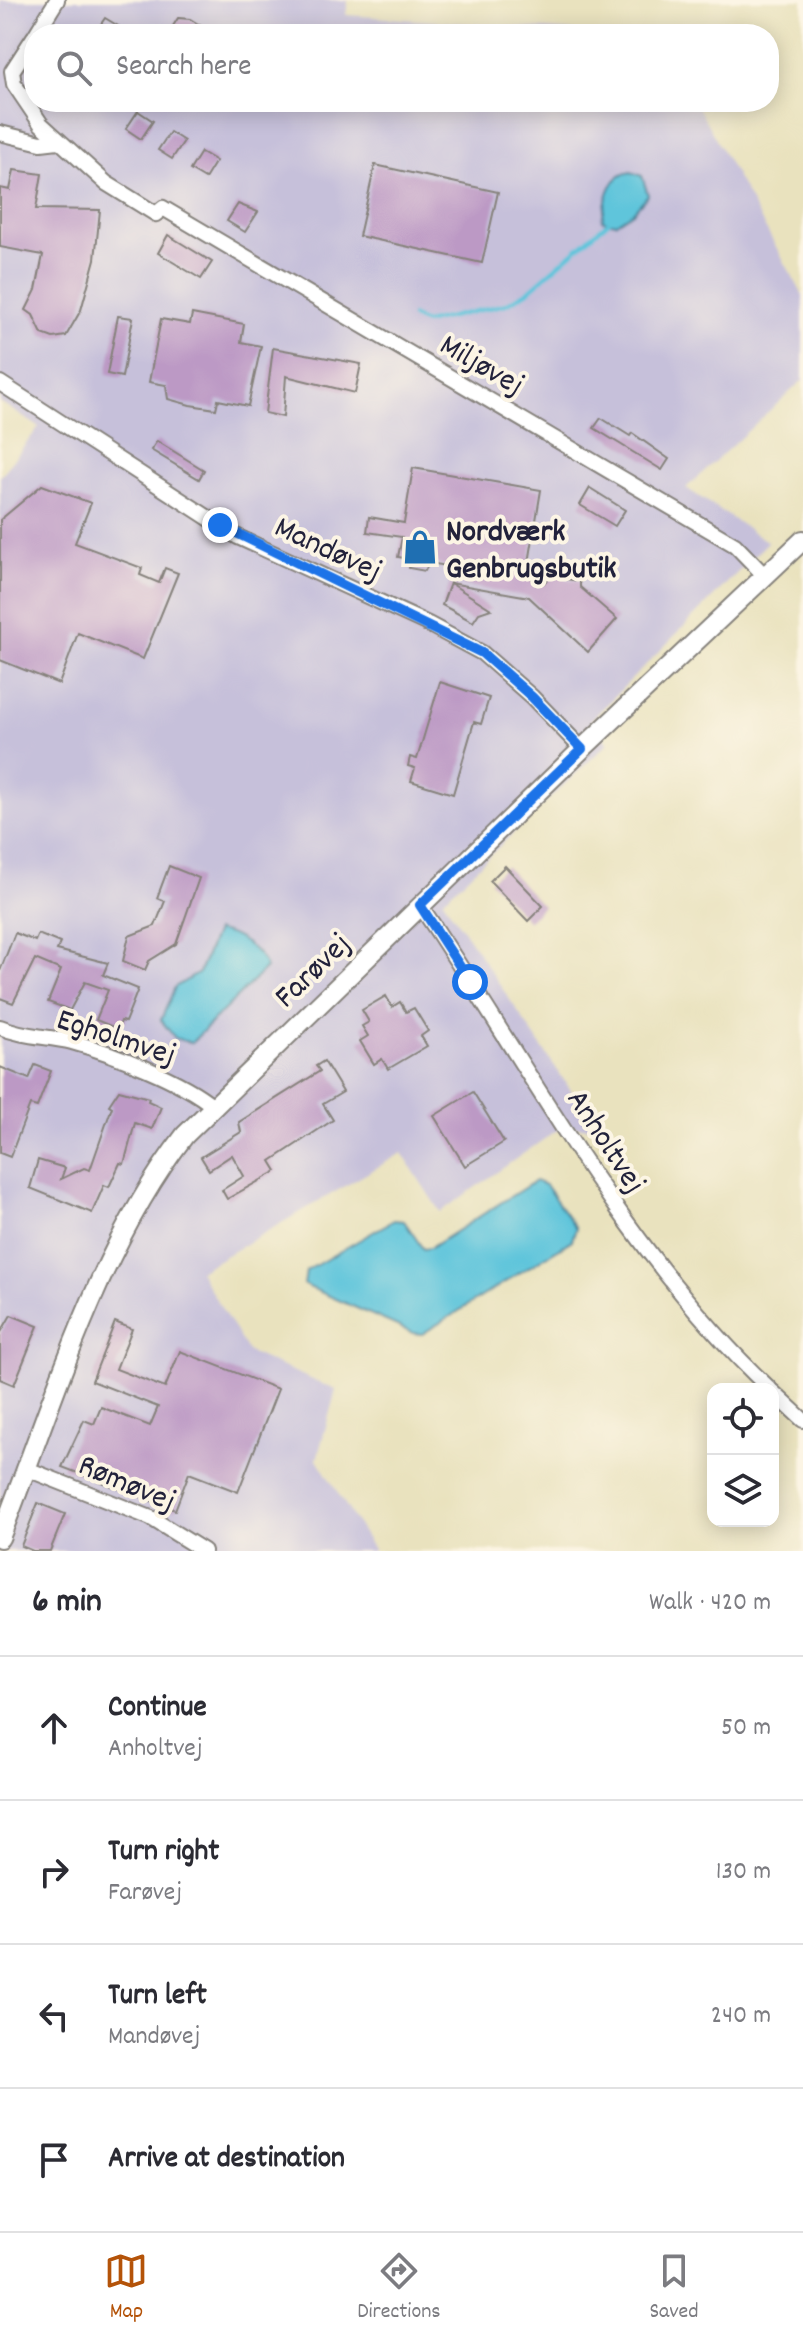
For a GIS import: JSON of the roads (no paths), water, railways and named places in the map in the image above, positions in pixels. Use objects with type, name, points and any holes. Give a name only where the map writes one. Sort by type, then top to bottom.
[{"type":"street","points":[[42,24],[57,0]]},
{"type":"street","points":[[24,52],[12,71],[14,84],[24,99]]},
{"type":"street","points":[[33,112],[58,141]]},
{"type":"street","points":[[0,133],[41,143],[58,141]]},
{"type":"street","name":"Miljøvej","points":[[58,141],[106,183],[156,214],[163,208],[735,545],[765,576]]},
{"type":"street","name":"Mandøvej","points":[[0,383],[238,537],[428,624],[482,653],[532,697],[582,749]]},
{"type":"street","name":"Farøvej","points":[[0,1538],[108,1263],[133,1210],[158,1170],[213,1106],[803,540]]},
{"type":"street","name":"Anholtvej","points":[[420,905],[625,1218],[685,1302],[763,1383]]},
{"type":"street","name":"Egholmvej","points":[[0,1027],[22,1036],[84,1047],[190,1089],[213,1106]]},
{"type":"street","name":"Anholtvej","points":[[779,1398],[803,1420]]},
{"type":"street","name":"Rømøvej","points":[[27,1469],[151,1518],[204,1551]]},
{"type":"water","points":[[631,172],[642,176],[648,195],[633,212],[616,223],[602,220],[613,183],[623,174]]},
{"type":"water","points":[[216,931],[246,944],[259,955],[266,968],[191,1043],[175,1038],[161,1020],[175,987],[199,973]]},
{"type":"water","points":[[535,1181],[545,1185],[576,1228],[572,1240],[422,1334],[413,1333],[304,1285],[306,1271],[394,1220],[404,1221],[423,1249],[430,1248]]},
{"type":"waterway","points":[[412,317],[425,323],[506,304],[527,292],[609,221]]},
{"type":"place","name":"Nordværk Genbrugsbutik","points":[[420,547]]}]
